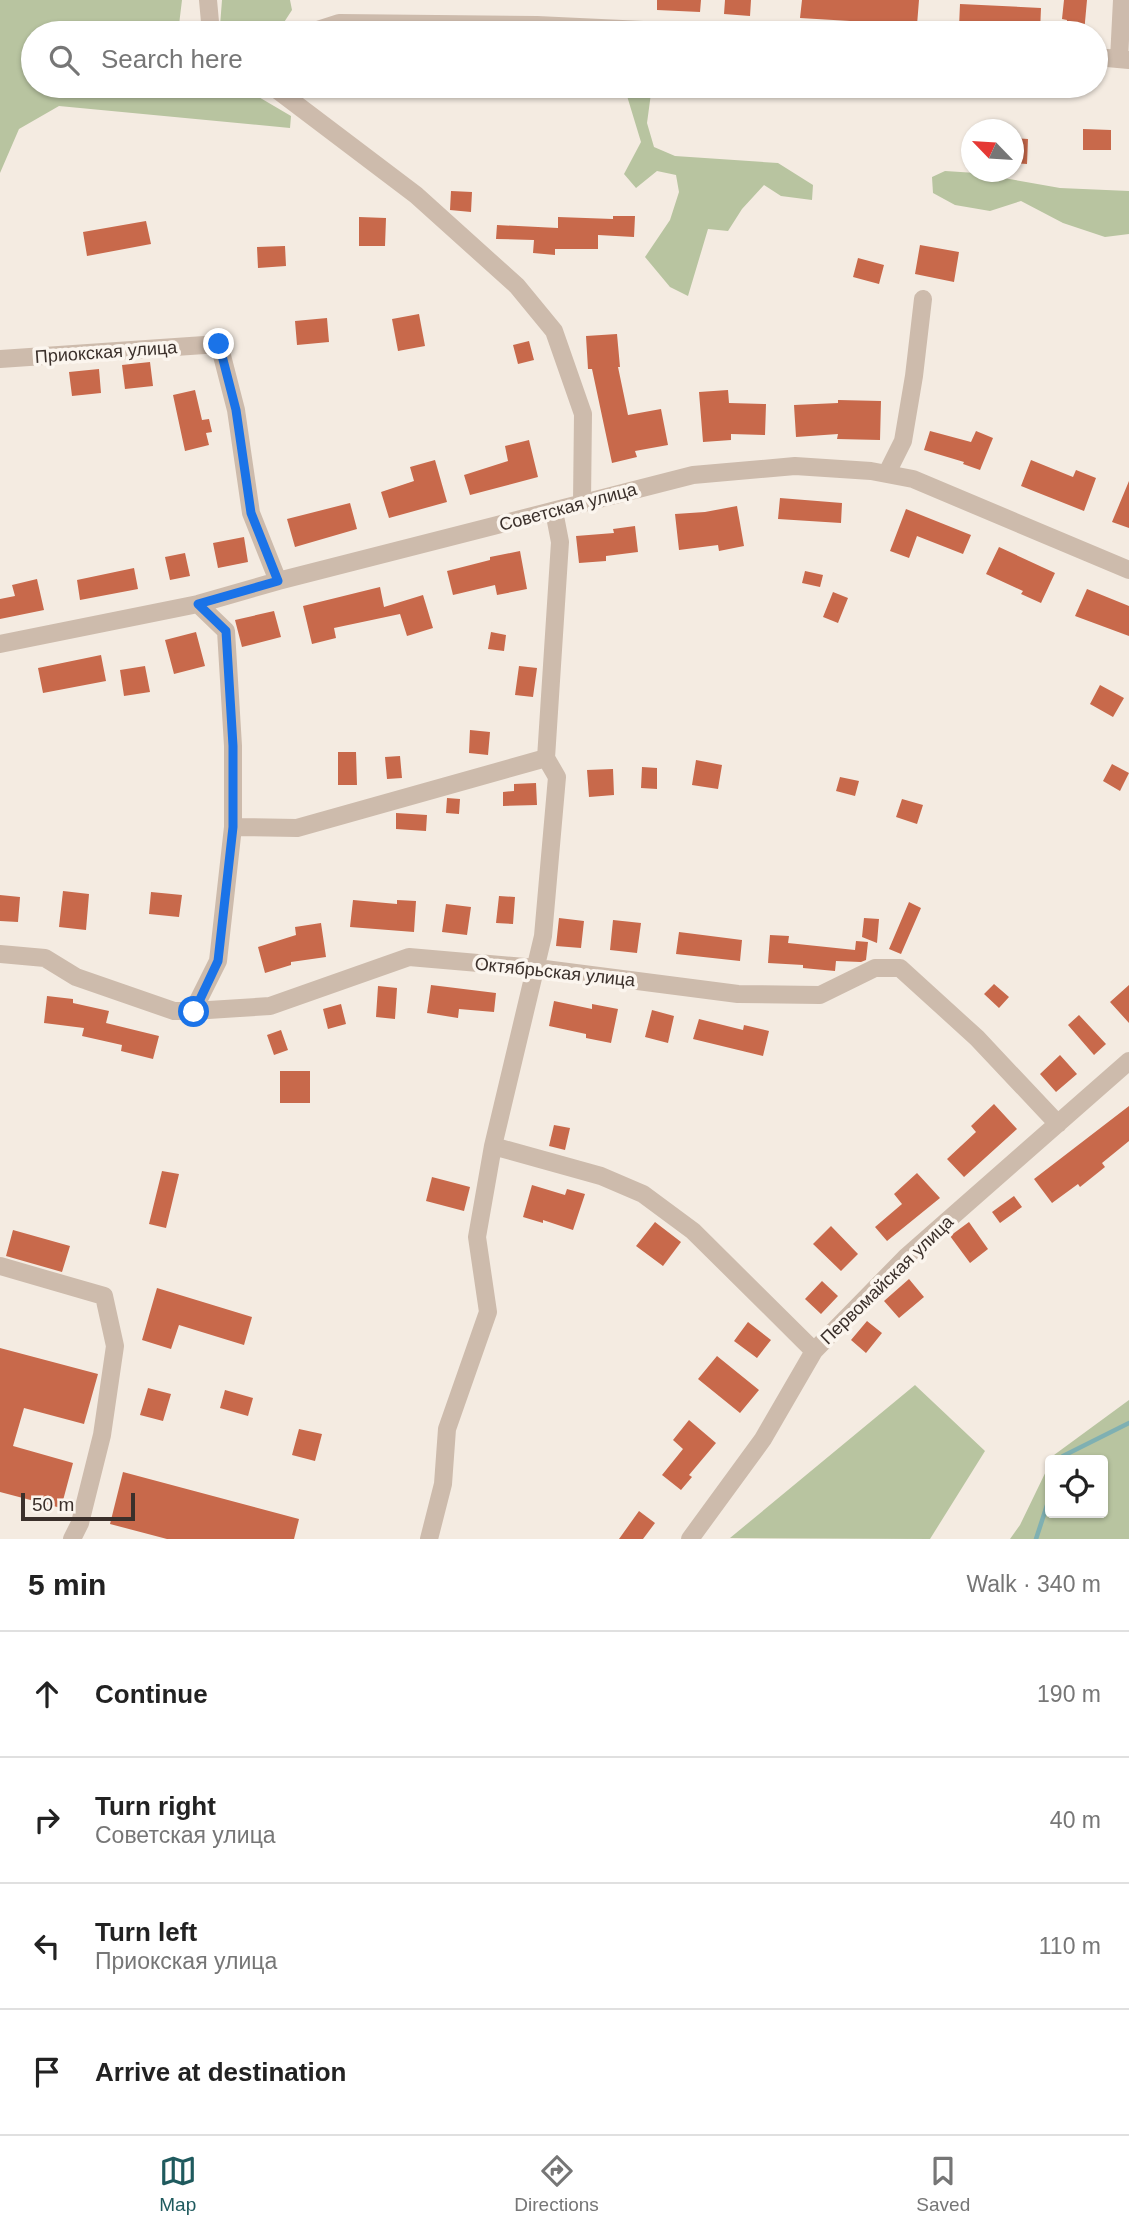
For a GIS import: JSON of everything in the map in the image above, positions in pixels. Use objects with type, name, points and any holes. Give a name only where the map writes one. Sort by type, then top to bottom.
[{"type":"street","points":[[208,0],[210,21]]},
{"type":"street","points":[[1122,0],[1124,59]]},
{"type":"street","points":[[288,98],[416,195],[517,286],[554,331],[583,414],[582,502]]},
{"type":"street","points":[[887,473],[903,441],[915,376],[923,299]]},
{"type":"street","name":"Приокская улица","points":[[0,359],[219,344],[236,410],[251,513],[278,581]]},
{"type":"street","name":"Советская улица","points":[[0,644],[198,604],[693,475],[794,466],[887,473],[913,479],[1129,570]]},
{"type":"street","points":[[429,1539],[443,1483],[447,1429],[488,1312],[477,1237],[493,1146],[543,936],[557,777],[546,758],[560,542],[554,511]]},
{"type":"street","points":[[194,1012],[218,961],[233,827],[233,746],[226,631],[198,604]]},
{"type":"street","points":[[233,827],[297,828],[546,758]]},
{"type":"street","name":"Октябрьская улица","points":[[0,954],[45,958],[76,977],[174,1011],[194,1012],[271,1006],[409,957],[537,968],[738,994],[820,995],[875,968],[900,968],[977,1038],[1058,1124]]},
{"type":"street","name":"Первомайская улица","points":[[691,1539],[763,1439],[814,1351],[906,1257],[1129,1061]]},
{"type":"street","points":[[493,1146],[601,1176],[643,1194],[693,1231],[814,1351]]},
{"type":"street","points":[[0,1266],[104,1296],[115,1346],[102,1435],[80,1523],[72,1539]]},
{"type":"green space","points":[[0,0],[182,0],[179,21],[21,21],[21,98],[260,98],[291,116],[290,128],[59,106],[19,129],[0,173]]},
{"type":"green space","points":[[222,0],[290,0],[292,10],[285,21],[220,21]]},
{"type":"green space","points":[[628,98],[650,98],[647,123],[654,147],[675,156],[778,163],[813,185],[812,200],[781,196],[764,185],[742,209],[728,231],[708,229],[688,296],[670,287],[645,257],[670,220],[679,192],[676,175],[657,171],[636,188],[624,174],[641,142]]},
{"type":"green space","points":[[945,171],[961,172],[961,182],[1024,182],[1060,188],[1129,191],[1129,234],[1105,237],[1063,223],[1021,201],[990,211],[955,205],[933,193],[932,177]]},
{"type":"green space","points":[[915,1385],[985,1451],[930,1539],[730,1538]]},
{"type":"green space","points":[[1129,1400],[1129,1539],[1010,1539],[1020,1525],[1045,1473],[1045,1518],[1108,1518],[1108,1455],[1054,1455]]},
{"type":"building","points":[[657,0],[701,0],[700,12],[657,10]]},
{"type":"building","points":[[725,0],[751,0],[750,16],[724,14]]},
{"type":"building","points":[[802,0],[919,0],[917,21],[800,18]]},
{"type":"building","points":[[1064,0],[1087,0],[1085,21],[1062,19]]},
{"type":"building","points":[[960,4],[1041,8],[1040,21],[959,21]]},
{"type":"building","points":[[1083,129],[1111,130],[1111,150],[1083,150]]},
{"type":"building","points":[[1024,139],[1028,139],[1027,164],[1024,164]]},
{"type":"building","points":[[451,191],[472,192],[471,212],[450,210]]},
{"type":"building","points":[[613,216],[635,216],[634,237],[598,235],[598,249],[555,249],[555,255],[533,253],[534,240],[496,239],[497,225],[558,228],[558,217],[613,219]]},
{"type":"building","points":[[359,217],[386,218],[385,246],[359,246]]},
{"type":"building","points":[[146,221],[151,244],[87,256],[83,232]]},
{"type":"building","points":[[920,245],[959,252],[954,282],[915,274]]},
{"type":"building","points":[[285,246],[286,266],[258,268],[257,247]]},
{"type":"building","points":[[858,258],[884,265],[879,284],[853,277]]},
{"type":"building","points":[[419,314],[425,346],[398,351],[392,319]]},
{"type":"building","points":[[327,318],[329,342],[297,345],[295,321]]},
{"type":"building","points":[[617,334],[618,367],[628,415],[661,409],[668,445],[635,451],[637,457],[612,463],[592,369],[588,369],[586,336]]},
{"type":"building","points":[[529,341],[534,360],[518,364],[513,345]]},
{"type":"building","points":[[150,362],[153,386],[125,389],[122,365]]},
{"type":"building","points":[[99,369],[101,393],[72,396],[69,372]]},
{"type":"building","points":[[195,390],[202,420],[209,419],[212,432],[206,433],[209,445],[185,451],[173,395]]},
{"type":"building","points":[[728,390],[729,403],[766,404],[765,435],[731,434],[731,440],[703,442],[699,392]]},
{"type":"building","points":[[838,400],[881,401],[880,440],[837,439],[838,434],[796,437],[794,405],[838,403]]},
{"type":"building","points":[[930,431],[971,442],[976,431],[993,438],[980,470],[963,464],[964,462],[924,450]]},
{"type":"building","points":[[529,440],[538,477],[470,495],[464,475],[508,461],[505,446]]},
{"type":"building","points":[[435,460],[447,502],[389,518],[381,492],[414,481],[410,467]]},
{"type":"building","points":[[1031,460],[1073,477],[1076,470],[1096,478],[1084,511],[1021,486]]},
{"type":"building","points":[[1129,481],[1129,528],[1112,522]]},
{"type":"building","points":[[780,498],[842,503],[841,523],[778,519]]},
{"type":"building","points":[[350,503],[357,529],[295,547],[287,519]]},
{"type":"building","points":[[737,506],[744,546],[719,551],[718,545],[679,550],[675,514]]},
{"type":"building","points":[[906,509],[971,535],[963,554],[917,536],[909,558],[890,551]]},
{"type":"building","points":[[635,526],[638,552],[606,556],[606,561],[579,563],[576,536],[614,533],[613,529]]},
{"type":"building","points":[[244,537],[248,562],[218,568],[213,543]]},
{"type":"building","points":[[999,547],[1055,573],[1041,603],[1021,594],[1023,591],[986,574]]},
{"type":"building","points":[[520,551],[527,589],[497,595],[495,585],[453,595],[447,571],[490,560],[490,557]]},
{"type":"building","points":[[185,553],[190,576],[170,580],[165,557]]},
{"type":"building","points":[[134,568],[138,589],[80,600],[77,580]]},
{"type":"building","points":[[805,571],[823,575],[820,587],[802,583]]},
{"type":"building","points":[[37,579],[44,610],[0,619],[0,599],[15,596],[12,585]]},
{"type":"building","points":[[380,587],[384,607],[423,595],[433,628],[407,636],[400,614],[334,628],[336,638],[312,644],[303,606]]},
{"type":"building","points":[[1087,589],[1129,606],[1129,636],[1075,616]]},
{"type":"building","points":[[833,592],[848,598],[838,623],[823,617]]},
{"type":"building","points":[[274,611],[281,637],[242,647],[235,620]]},
{"type":"building","points":[[196,632],[205,666],[174,674],[165,640]]},
{"type":"building","points":[[491,632],[506,635],[504,651],[488,649]]},
{"type":"building","points":[[101,655],[106,681],[43,693],[38,668]]},
{"type":"building","points":[[145,666],[150,692],[124,696],[120,670]]},
{"type":"building","points":[[519,666],[537,668],[533,697],[515,695]]},
{"type":"building","points":[[1100,685],[1124,698],[1113,717],[1090,704]]},
{"type":"building","points":[[470,730],[490,732],[488,755],[469,753]]},
{"type":"building","points":[[338,752],[356,752],[357,785],[338,785]]},
{"type":"building","points":[[400,756],[402,778],[387,779],[385,757]]},
{"type":"building","points":[[696,760],[722,765],[718,789],[692,785]]},
{"type":"building","points":[[1112,764],[1129,773],[1120,791],[1103,781]]},
{"type":"building","points":[[642,767],[657,768],[657,789],[641,788]]},
{"type":"building","points":[[613,769],[614,795],[589,797],[587,770]]},
{"type":"building","points":[[840,777],[859,781],[855,796],[836,791]]},
{"type":"building","points":[[536,783],[537,805],[503,806],[503,792],[514,791],[514,784]]},
{"type":"building","points":[[447,798],[460,799],[459,814],[446,813]]},
{"type":"building","points":[[902,799],[923,805],[917,824],[896,817]]},
{"type":"building","points":[[396,813],[427,815],[426,831],[396,829]]},
{"type":"building","points":[[63,891],[89,894],[86,930],[59,927]]},
{"type":"building","points":[[151,892],[182,895],[179,917],[149,914]]},
{"type":"building","points":[[0,895],[20,897],[18,922],[0,921]]},
{"type":"building","points":[[499,896],[515,897],[513,924],[496,923]]},
{"type":"building","points":[[353,900],[397,904],[397,900],[416,901],[414,932],[350,927]]},
{"type":"building","points":[[909,902],[921,908],[901,954],[889,949]]},
{"type":"building","points":[[446,904],[471,907],[467,935],[442,932]]},
{"type":"building","points":[[559,918],[584,921],[581,948],[556,946]]},
{"type":"building","points":[[864,918],[879,919],[877,943],[862,937]]},
{"type":"building","points":[[613,920],[641,923],[637,953],[610,950]]},
{"type":"building","points":[[321,923],[326,957],[291,962],[291,965],[265,973],[258,947],[296,935],[295,927]]},
{"type":"building","points":[[679,932],[742,940],[740,961],[676,954]]},
{"type":"building","points":[[770,935],[789,936],[788,943],[855,950],[856,941],[868,942],[866,960],[836,961],[835,971],[803,968],[803,965],[768,963]]},
{"type":"building","points":[[994,984],[1009,997],[999,1008],[984,994]]},
{"type":"building","points":[[431,985],[496,993],[494,1012],[459,1009],[458,1018],[427,1013]]},
{"type":"building","points":[[1129,985],[1129,1023],[1110,1002]]},
{"type":"building","points":[[378,986],[397,988],[395,1019],[376,1017]]},
{"type":"building","points":[[47,996],[73,999],[73,1003],[109,1011],[106,1023],[159,1036],[153,1059],[121,1051],[122,1045],[82,1036],[84,1028],[44,1023]]},
{"type":"building","points":[[554,1001],[592,1009],[592,1004],[618,1009],[611,1043],[549,1026]]},
{"type":"building","points":[[341,1004],[346,1024],[328,1029],[323,1009]]},
{"type":"building","points":[[652,1010],[674,1016],[668,1043],[645,1037]]},
{"type":"building","points":[[1079,1015],[1106,1044],[1094,1055],[1068,1025]]},
{"type":"building","points":[[699,1019],[743,1030],[744,1025],[769,1031],[763,1056],[693,1039]]},
{"type":"building","points":[[281,1030],[288,1050],[274,1055],[267,1035]]},
{"type":"building","points":[[1060,1055],[1077,1074],[1056,1092],[1040,1074]]},
{"type":"building","points":[[280,1071],[310,1071],[310,1103],[280,1103]]},
{"type":"building","points":[[994,1104],[1017,1129],[964,1177],[947,1159],[976,1132],[971,1126]]},
{"type":"building","points":[[1129,1106],[1129,1141],[1102,1163],[1105,1167],[1080,1187],[1078,1184],[1052,1203],[1034,1179]]},
{"type":"building","points":[[554,1125],[570,1128],[565,1150],[549,1146]]},
{"type":"building","points":[[162,1171],[179,1174],[166,1228],[149,1224]]},
{"type":"building","points":[[917,1173],[940,1198],[887,1241],[875,1227],[902,1204],[894,1194]]},
{"type":"building","points":[[432,1177],[470,1187],[464,1211],[426,1201]]},
{"type":"building","points":[[532,1185],[565,1195],[567,1189],[585,1194],[573,1230],[543,1220],[543,1223],[523,1217]]},
{"type":"building","points":[[1014,1196],[1022,1207],[1000,1223],[992,1212]]},
{"type":"building","points":[[655,1222],[681,1242],[663,1266],[636,1246]]},
{"type":"building","points":[[969,1222],[988,1249],[970,1263],[950,1236]]},
{"type":"building","points":[[831,1226],[858,1254],[841,1271],[813,1244]]},
{"type":"building","points":[[13,1230],[70,1246],[62,1272],[6,1256]]},
{"type":"building","points":[[909,1279],[924,1297],[899,1318],[884,1301]]},
{"type":"building","points":[[822,1281],[838,1296],[821,1314],[805,1299]]},
{"type":"building","points":[[157,1288],[252,1317],[244,1345],[179,1325],[171,1349],[142,1340]]},
{"type":"building","points":[[867,1321],[882,1333],[866,1353],[851,1340]]},
{"type":"building","points":[[748,1322],[771,1340],[757,1358],[734,1341]]},
{"type":"building","points":[[0,1348],[98,1374],[84,1424],[24,1408],[13,1446],[73,1463],[61,1508],[0,1492]]},
{"type":"building","points":[[717,1356],[759,1390],[740,1413],[698,1379]]},
{"type":"building","points":[[148,1388],[171,1394],[163,1421],[140,1415]]},
{"type":"building","points":[[225,1390],[253,1398],[248,1416],[220,1408]]},
{"type":"building","points":[[689,1420],[716,1443],[689,1475],[692,1477],[681,1490],[662,1475],[683,1449],[673,1440]]},
{"type":"building","points":[[299,1429],[322,1434],[315,1461],[292,1455]]},
{"type":"building","points":[[123,1472],[299,1519],[294,1539],[167,1539],[110,1524]]},
{"type":"building","points":[[639,1511],[655,1523],[643,1539],[619,1539]]},
{"type":"waterway","points":[[1065,1455],[1129,1423]]},
{"type":"waterway","points":[[1036,1539],[1045,1511]]},
{"type":"route","points":[[194,1012],[218,961],[233,827],[233,746],[226,631],[198,604],[278,581],[251,513],[236,410],[219,344]]}]
